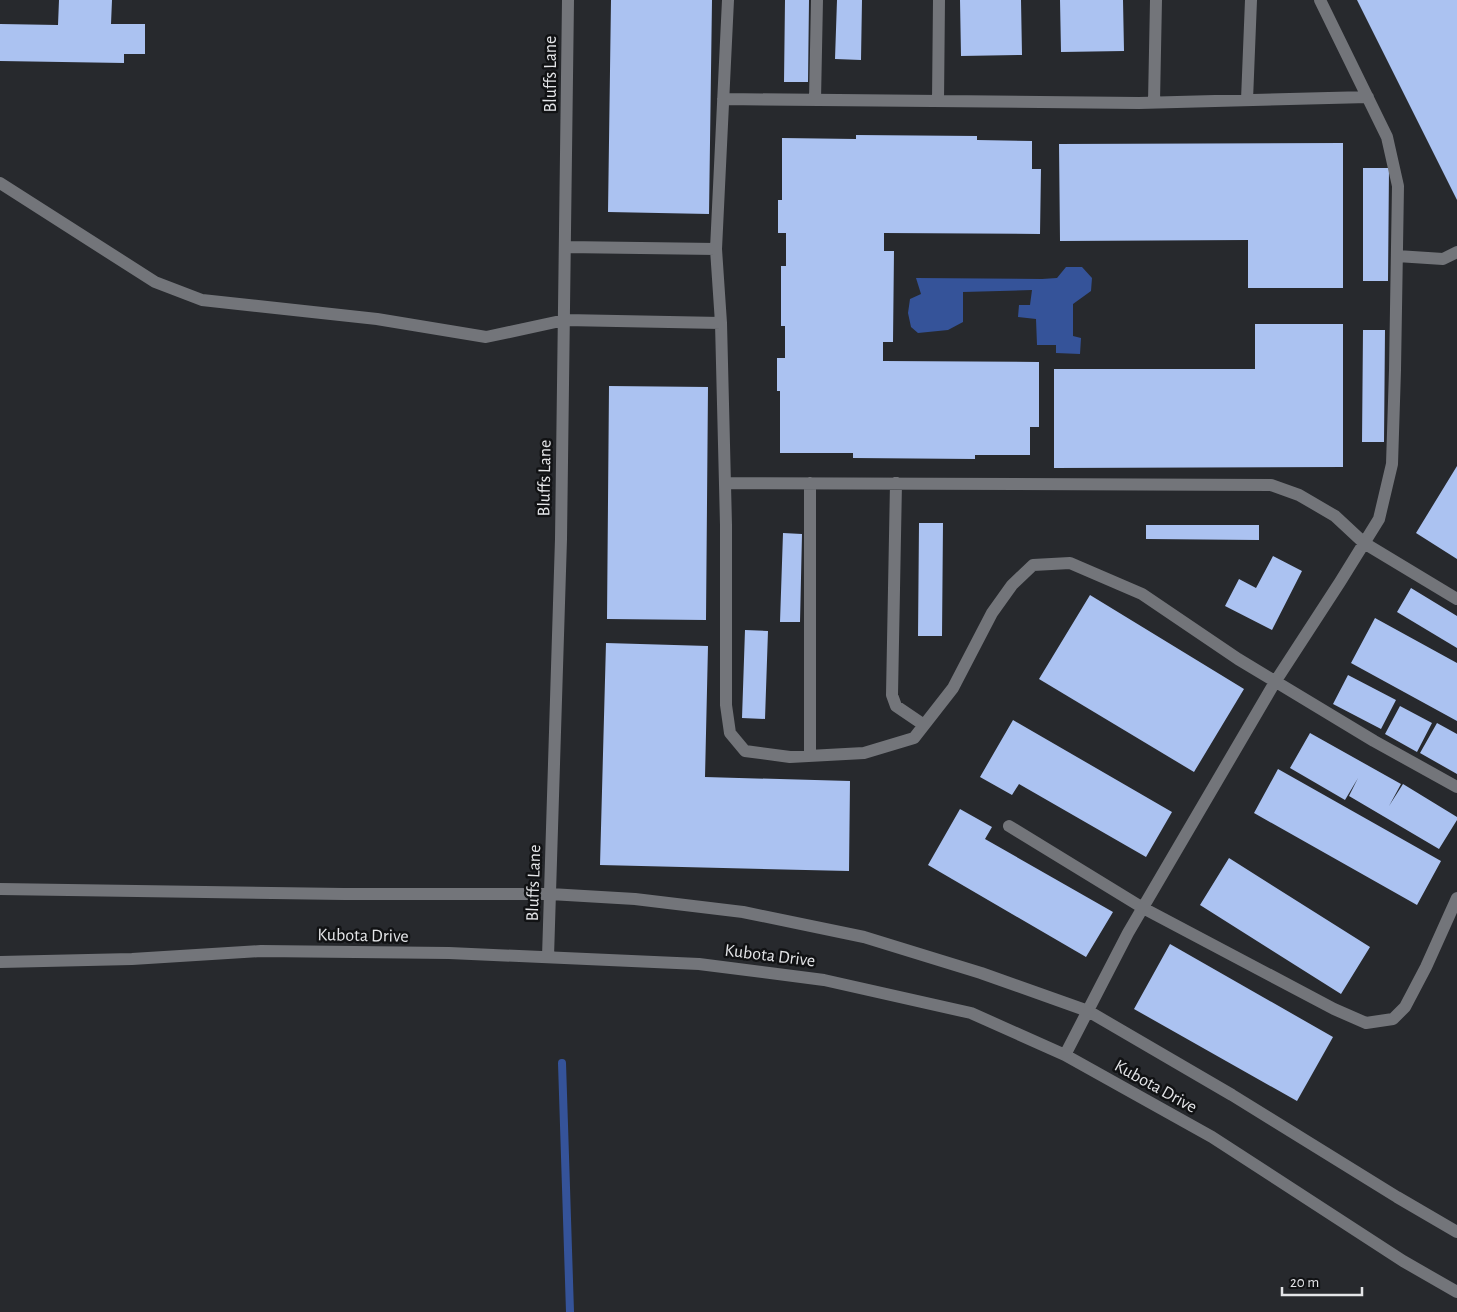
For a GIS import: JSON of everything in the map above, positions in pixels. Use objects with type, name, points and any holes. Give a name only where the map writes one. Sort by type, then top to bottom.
[{"type":"street","name":"Bluffs Lane","points":[[548,957],[561,549],[568,0]]},
{"type":"street","points":[[728,0],[716,249],[721,323],[725,483],[726,705],[730,733],[745,751],[790,757],[864,753],[914,738],[953,688],[992,613],[1012,586],[1033,565],[1070,563],[1142,594],[1275,682],[1374,741],[1457,787]]},
{"type":"street","points":[[815,100],[817,0]]},
{"type":"street","points":[[938,0],[938,101]]},
{"type":"street","points":[[1154,102],[1156,0]]},
{"type":"street","points":[[1247,100],[1251,0]]},
{"type":"street","points":[[1065,1055],[1143,908],[1275,682],[1379,519],[1392,464],[1398,186],[1387,137],[1320,0]]},
{"type":"street","points":[[723,99],[1154,102],[1368,97]]},
{"type":"street","points":[[0,184],[154,282],[202,300],[377,319],[486,337],[564,320],[721,323]]},
{"type":"street","points":[[565,247],[716,249]]},
{"type":"street","points":[[1397,256],[1443,259],[1457,252]]},
{"type":"street","points":[[725,483],[1272,485],[1299,495],[1335,516],[1364,543],[1457,599]]},
{"type":"street","points":[[810,483],[810,756]]},
{"type":"street","points":[[896,483],[892,696],[896,706],[924,725]]},
{"type":"street","points":[[1009,826],[1143,908],[1334,1009],[1366,1023],[1393,1019],[1405,1007],[1426,967],[1457,898]]},
{"type":"street","name":"Kubota Drive","points":[[0,889],[344,894],[550,894],[635,899],[743,912],[864,937],[981,973],[1088,1011],[1232,1094],[1397,1197],[1457,1232]]},
{"type":"street","name":"Kubota Drive","points":[[0,962],[132,959],[261,951],[449,953],[699,964],[824,980],[971,1013],[1065,1055],[1212,1137],[1403,1261],[1457,1292]]},
{"type":"water","points":[[1066,267],[1082,267],[1092,278],[1091,291],[1073,304],[1073,336],[1081,338],[1080,354],[1056,353],[1056,345],[1037,345],[1036,319],[1018,317],[1019,305],[1030,305],[1032,290],[963,292],[963,322],[948,330],[918,333],[911,327],[908,313],[910,299],[921,294],[916,278],[1057,278]]},
{"type":"building","points":[[59,0],[112,0],[111,24],[145,24],[145,54],[124,54],[124,63],[0,61],[0,24],[58,25]]},
{"type":"building","points":[[611,0],[712,0],[709,214],[608,212]]},
{"type":"building","points":[[785,0],[809,0],[808,82],[784,82]]},
{"type":"building","points":[[837,0],[862,0],[861,60],[835,59]]},
{"type":"building","points":[[960,0],[1021,0],[1022,55],[961,56]]},
{"type":"building","points":[[1060,0],[1123,0],[1124,51],[1061,52]]},
{"type":"building","points":[[1357,0],[1457,0],[1457,200]]},
{"type":"building","points":[[856,135],[977,136],[977,140],[1032,141],[1032,169],[1041,169],[1040,234],[884,233],[884,251],[894,251],[893,342],[883,342],[883,361],[1039,362],[1039,427],[1030,427],[1030,455],[975,455],[975,459],[853,458],[853,453],[780,453],[780,391],[777,391],[777,358],[785,358],[785,326],[781,326],[781,266],[786,266],[786,233],[778,233],[778,200],[782,200],[782,138],[856,139]]},
{"type":"building","points":[[1343,143],[1343,288],[1248,288],[1248,240],[1060,241],[1059,144]]},
{"type":"building","points":[[1363,168],[1389,168],[1388,281],[1363,281]]},
{"type":"building","points":[[1255,324],[1343,324],[1343,467],[1054,468],[1054,369],[1255,369]]},
{"type":"building","points":[[1363,330],[1385,330],[1384,442],[1362,442]]},
{"type":"building","points":[[609,386],[708,387],[706,620],[607,619]]},
{"type":"building","points":[[1457,466],[1457,559],[1416,533]]},
{"type":"building","points":[[919,523],[943,523],[942,636],[918,636]]},
{"type":"building","points":[[1146,525],[1259,525],[1259,540],[1146,539]]},
{"type":"building","points":[[783,533],[802,534],[800,622],[780,622]]},
{"type":"building","points":[[1273,556],[1302,571],[1272,630],[1225,606],[1239,579],[1256,588]]},
{"type":"building","points":[[1411,588],[1457,616],[1457,648],[1397,612]]},
{"type":"building","points":[[1090,595],[1244,689],[1194,772],[1039,679]]},
{"type":"building","points":[[1375,618],[1457,663],[1457,721],[1351,663]]},
{"type":"building","points":[[745,630],[768,631],[765,719],[742,718]]},
{"type":"building","points":[[606,643],[708,646],[705,777],[850,781],[849,871],[600,865]]},
{"type":"building","points":[[1348,675],[1396,700],[1381,729],[1333,704]]},
{"type":"building","points":[[1400,706],[1432,723],[1417,752],[1385,734]]},
{"type":"building","points":[[1013,720],[1172,812],[1146,857],[1019,784],[1012,795],[980,777]]},
{"type":"building","points":[[1437,723],[1457,734],[1457,774],[1420,753]]},
{"type":"building","points":[[1310,733],[1401,784],[1389,806],[1403,784],[1457,817],[1439,849],[1349,796],[1358,778],[1345,800],[1290,768]]},
{"type":"building","points":[[1278,769],[1441,861],[1417,905],[1254,813]]},
{"type":"building","points":[[960,809],[992,827],[985,839],[1113,912],[1086,957],[928,865]]},
{"type":"building","points":[[1229,858],[1370,947],[1341,994],[1200,905]]},
{"type":"building","points":[[1170,944],[1333,1037],[1297,1101],[1134,1009]]},
{"type":"waterway","points":[[562,1063],[570,1312]]}]
